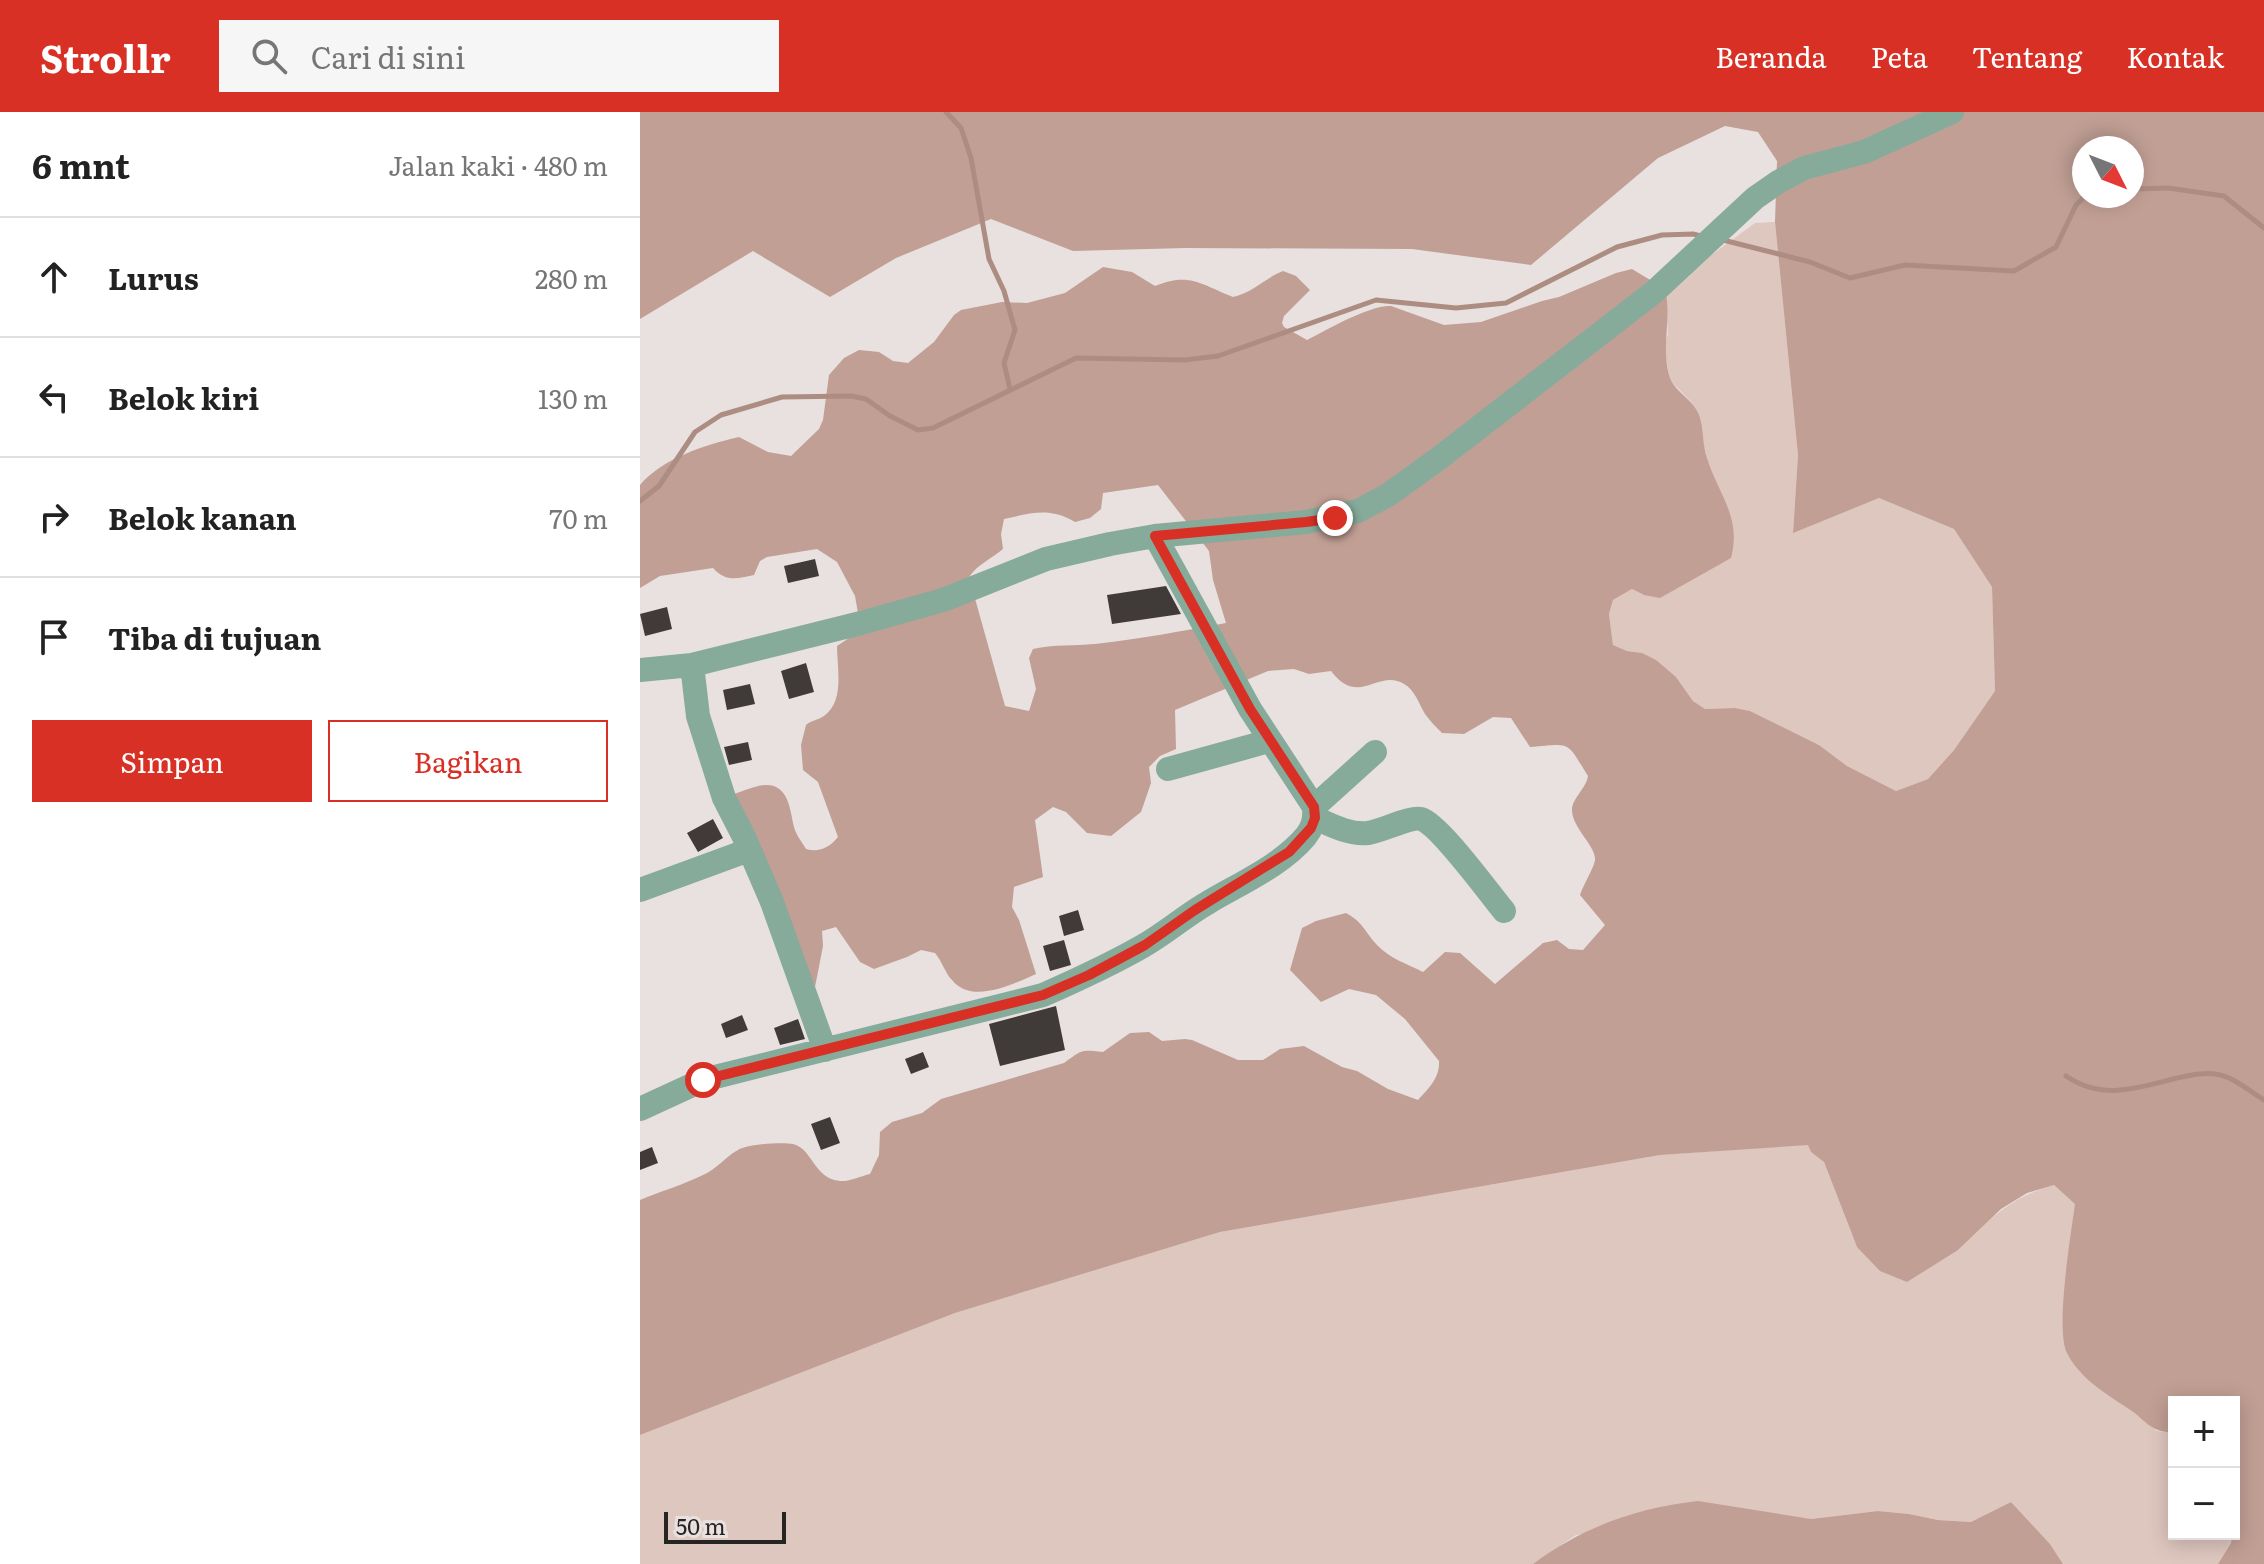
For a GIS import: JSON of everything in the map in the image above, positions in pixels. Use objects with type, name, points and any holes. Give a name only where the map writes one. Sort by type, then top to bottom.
[{"type":"street","points":[[640,670],[692,665],[861,623],[943,600],[1046,559],[1155,536],[1306,522],[1358,511],[1388,495],[1438,459],[1654,292],[1755,198],[1778,182],[1804,168],[1864,152],[1952,112]]},
{"type":"street","points":[[1155,536],[1204,628],[1314,813],[1356,833],[1369,833],[1417,818],[1425,820],[1504,911]]},
{"type":"street","points":[[692,665],[698,716],[724,798],[772,902],[825,1050]]},
{"type":"street","points":[[1168,769],[1269,741]]},
{"type":"street","points":[[640,1109],[703,1080],[1043,995],[1089,975],[1145,945],[1289,852],[1304,838],[1314,813],[1375,752]]},
{"type":"street","points":[[640,890],[749,850]]},
{"type":"shaded area","points":[[640,112],[2264,112],[2264,1564],[2218,1564],[2231,1540],[2240,1540],[2240,1396],[2168,1396],[2168,1432],[2158,1430],[2093,1384],[2078,1370],[2067,1353],[2063,1303],[2075,1204],[2054,1185],[2027,1193],[2001,1209],[1958,1250],[1907,1282],[1880,1271],[1857,1247],[1824,1162],[1811,1152],[1808,1145],[1660,1155],[1220,1232],[955,1313],[640,1435],[640,1200],[708,1172],[738,1150],[765,1144],[788,1143],[800,1147],[831,1179],[847,1181],[870,1174],[879,1155],[880,1132],[892,1122],[922,1113],[941,1099],[1064,1063],[1082,1052],[1103,1052],[1130,1033],[1149,1032],[1162,1041],[1192,1040],[1238,1060],[1263,1060],[1280,1049],[1304,1046],[1388,1089],[1418,1100],[1435,1078],[1439,1061],[1405,1019],[1376,995],[1349,989],[1321,1002],[1290,970],[1302,928],[1346,913],[1382,950],[1423,972],[1445,952],[1460,953],[1495,984],[1543,943],[1557,940],[1569,949],[1583,950],[1605,925],[1580,895],[1595,855],[1573,817],[1574,801],[1588,776],[1571,750],[1561,745],[1530,747],[1511,718],[1493,717],[1464,734],[1442,733],[1425,714],[1411,690],[1395,680],[1360,687],[1341,682],[1331,671],[1309,674],[1294,669],[1268,671],[1175,710],[1176,749],[1160,756],[1149,767],[1151,783],[1141,812],[1111,836],[1087,833],[1066,812],[1053,807],[1035,820],[1043,877],[1014,887],[1012,907],[1036,974],[993,990],[970,991],[952,980],[935,953],[921,950],[874,969],[860,962],[836,927],[822,931],[823,946],[815,987],[734,794],[765,785],[779,789],[787,799],[795,830],[806,849],[824,848],[838,837],[818,782],[803,770],[801,745],[806,725],[824,716],[835,702],[837,646],[861,630],[855,596],[837,562],[817,549],[767,557],[760,561],[754,575],[727,577],[713,568],[660,576],[640,588],[640,485],[672,460],[739,437],[768,452],[791,456],[819,429],[829,375],[844,358],[859,350],[879,352],[893,361],[908,363],[934,342],[961,310],[1002,302],[1027,303],[1065,293],[1103,267],[1132,272],[1155,286],[1177,280],[1195,281],[1233,297],[1283,271],[1296,276],[1310,290],[1284,316],[1282,323],[1307,340],[1371,309],[1391,306],[1444,325],[1481,322],[1632,269],[1665,289],[1669,375],[1699,415],[1707,458],[1731,518],[1734,543],[1731,558],[1660,598],[1632,589],[1613,600],[1609,614],[1613,645],[1656,660],[1676,677],[1693,701],[1705,709],[1750,711],[1819,745],[1847,766],[1896,791],[1928,779],[1954,750],[1995,691],[1992,587],[1954,529],[1879,498],[1793,533],[1798,455],[1775,222],[1777,161],[1758,132],[1725,126],[1658,158],[1531,265],[1412,249],[1073,251],[991,219],[896,258],[830,297],[753,251],[640,319]],"holes":[[[1158,485],[1209,551],[1213,580],[1226,623],[1111,642],[1033,649],[1029,658],[1036,689],[1029,711],[1005,706],[969,577],[1003,549],[1001,534],[1004,519],[1048,513],[1075,522],[1090,518],[1101,509],[1103,493]]]},
{"type":"shaded area","points":[[1775,222],[1798,455],[1793,532],[1879,498],[1954,529],[1992,587],[1995,691],[1954,750],[1928,779],[1896,791],[1847,766],[1819,745],[1750,711],[1705,709],[1693,701],[1676,677],[1642,653],[1613,645],[1609,614],[1613,600],[1632,589],[1644,595],[1710,469],[1691,402],[1670,380],[1664,347],[1668,334],[1665,289],[1755,223]]},
{"type":"shaded area","points":[[1809,1144],[1811,1152],[1824,1162],[1857,1247],[1958,1250],[2012,1203],[2054,1185],[2076,1204],[2064,1299],[2106,1394],[2131,1409],[2157,1431],[2168,1432],[2168,1540],[2231,1540],[2218,1564],[2063,1564],[2050,1544],[2011,1502],[1972,1522],[1878,1511],[1811,1519],[1776,1515],[1576,1535],[1533,1564],[640,1564],[640,1435],[955,1313],[1220,1232],[1660,1155]]},
{"type":"shaded area","points":[[1698,1501],[1811,1519],[1878,1511],[1971,1522],[2011,1502],[2050,1544],[2063,1564],[1533,1564],[1571,1540],[1611,1521]]},
{"type":"building","points":[[815,559],[819,576],[788,583],[784,566]]},
{"type":"building","points":[[1166,586],[1181,614],[1112,624],[1107,595]]},
{"type":"building","points":[[667,607],[672,629],[645,636],[640,614]]},
{"type":"building","points":[[806,663],[814,692],[789,699],[781,671]]},
{"type":"building","points":[[750,684],[755,704],[727,710],[723,690]]},
{"type":"building","points":[[748,742],[752,760],[729,765],[724,747]]},
{"type":"building","points":[[713,819],[723,838],[698,852],[687,833]]},
{"type":"building","points":[[1078,910],[1084,930],[1064,936],[1059,916]]},
{"type":"building","points":[[1064,940],[1071,965],[1050,971],[1043,946]]},
{"type":"building","points":[[1056,1006],[1065,1050],[1000,1066],[989,1024]]},
{"type":"building","points":[[742,1015],[748,1030],[726,1038],[721,1024]]},
{"type":"building","points":[[798,1019],[805,1039],[780,1045],[774,1028]]},
{"type":"building","points":[[923,1052],[929,1067],[911,1074],[905,1059]]},
{"type":"building","points":[[830,1117],[840,1143],[821,1150],[811,1124]]},
{"type":"building","points":[[652,1147],[658,1163],[640,1170],[640,1152]]},
{"type":"waterway","points":[[946,112],[961,128],[971,158],[989,259],[1004,291],[1015,330],[1004,363],[1010,389]]},
{"type":"waterway","points":[[2144,189],[2168,188],[2224,196],[2264,228]]},
{"type":"waterway","points":[[1723,240],[1810,262],[1850,278],[1905,265],[2014,271],[2056,247],[2075,208]]},
{"type":"waterway","points":[[640,501],[659,486],[695,432],[721,415],[782,397],[851,396],[866,399],[918,430],[933,428],[1076,358],[1185,360],[1218,356],[1376,300],[1456,308],[1506,303],[1617,247],[1662,235],[1701,236]]},
{"type":"waterway","points":[[2066,1076],[2092,1088],[2118,1090],[2194,1075],[2215,1074],[2234,1081],[2264,1100]]},
{"type":"route","points":[[703,1080],[1043,995],[1145,945],[1289,852],[1311,828],[1315,818],[1314,807],[1250,709],[1155,536],[1335,518]]}]
